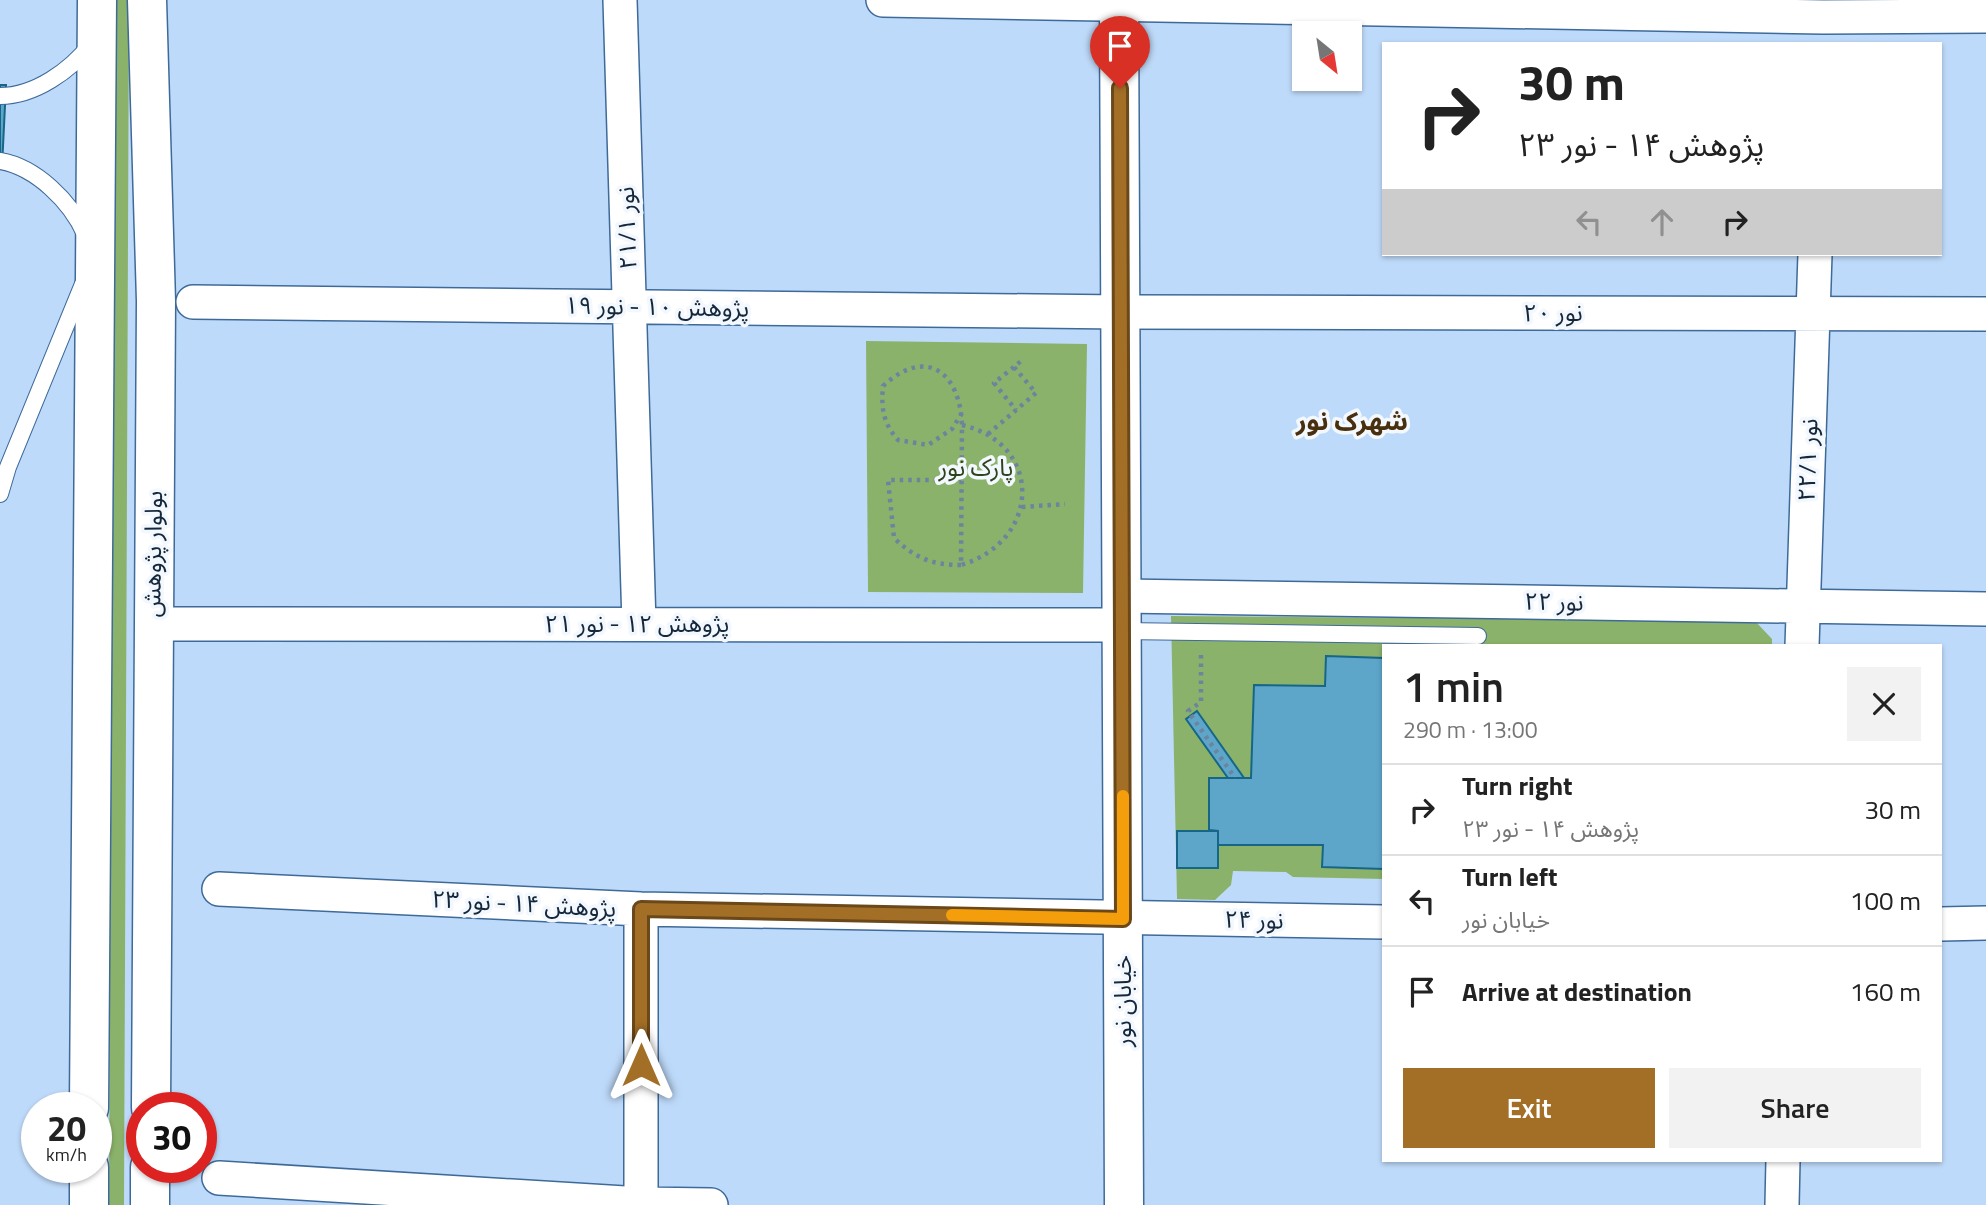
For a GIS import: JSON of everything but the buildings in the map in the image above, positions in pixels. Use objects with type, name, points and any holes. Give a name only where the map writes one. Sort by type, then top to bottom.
[{"type":"main road","name":"بولوار پژوهش","points":[[147,0],[156,301],[151,1092]]},
{"type":"main road","name":"خیابان نور","points":[[1120,2],[1124,1205]]},
{"type":"main road","points":[[89,1092],[97,18]]},
{"type":"main road","points":[[89,1183],[89,1205]]},
{"type":"main road","points":[[150,1183],[150,1205]]},
{"type":"street","name":"نور ۲۱/۱","points":[[620,0],[639,624]]},
{"type":"street","points":[[883,0],[1120,2],[1823,20],[1986,16]]},
{"type":"street","name":"نور ۲۲/۱","points":[[1802,644],[1815,256]]},
{"type":"street","name":"پژوهش ۱۰ - نور ۱۹","points":[[193,302],[1121,312]]},
{"type":"street","name":"نور ۲۰","points":[[1121,312],[1986,314]]},
{"type":"street","name":"نور ۲۲","points":[[1122,617],[1803,605],[1986,609]]},
{"type":"street","name":"پژوهش ۱۲ - نور ۲۱","points":[[152,624],[639,624],[1122,617]]},
{"type":"street","name":"پژوهش ۱۴ - نور ۲۳","points":[[219,889],[641,909],[1123,919]]},
{"type":"street","points":[[641,909],[641,1204]]},
{"type":"street","name":"نور ۲۴","points":[[1123,919],[1382,922]]},
{"type":"street","points":[[1942,924],[1986,923]]},
{"type":"street","points":[[1782,1205],[1783,1162]]},
{"type":"street","points":[[219,1178],[641,1204],[711,1205]]},
{"type":"lane","points":[[0,96],[33,88],[79,60],[97,18]]},
{"type":"lane","points":[[0,161],[27,172],[63,198],[80,223],[94,256],[8,467],[0,494]]},
{"type":"lane","points":[[1122,617],[1201,633],[1478,636]]},
{"type":"path","points":[[1016,410],[994,383],[1021,361]]},
{"type":"path","points":[[961,565],[962,413],[958,394],[948,377],[922,364],[907,368],[883,386],[883,416],[888,429],[898,440],[929,445],[952,429],[962,413]]},
{"type":"path","points":[[988,434],[1035,393],[1014,367]]},
{"type":"path","points":[[961,480],[888,480],[894,538],[916,557],[944,565],[961,565],[988,554],[1001,545],[1016,524],[1022,507],[1022,489],[1014,463],[1006,449],[988,434],[962,425]]},
{"type":"path","points":[[1022,507],[1065,504]]},
{"type":"path","points":[[1201,633],[1201,702],[1188,710],[1235,778]]},
{"type":"green space","points":[[114,0],[129,0],[124,1205],[109,1205],[109,1183],[112,1183],[112,1092],[109,1092]]},
{"type":"green space","name":"پارک نور","points":[[866,341],[1087,344],[1083,593],[868,592]]},
{"type":"green space","points":[[1171,616],[1755,621],[1772,639],[1772,644],[1382,644],[1382,879],[1293,877],[1286,872],[1233,871],[1231,885],[1215,900],[1177,899]]},
{"type":"slow traffic","points":[[952,915],[1123,919],[1123,796]]},
{"type":"district","name":"شهرک نور","points":[[1352,421]]},
{"type":"route","points":[[641,1065],[641,909],[1123,919],[1120,88]]}]
